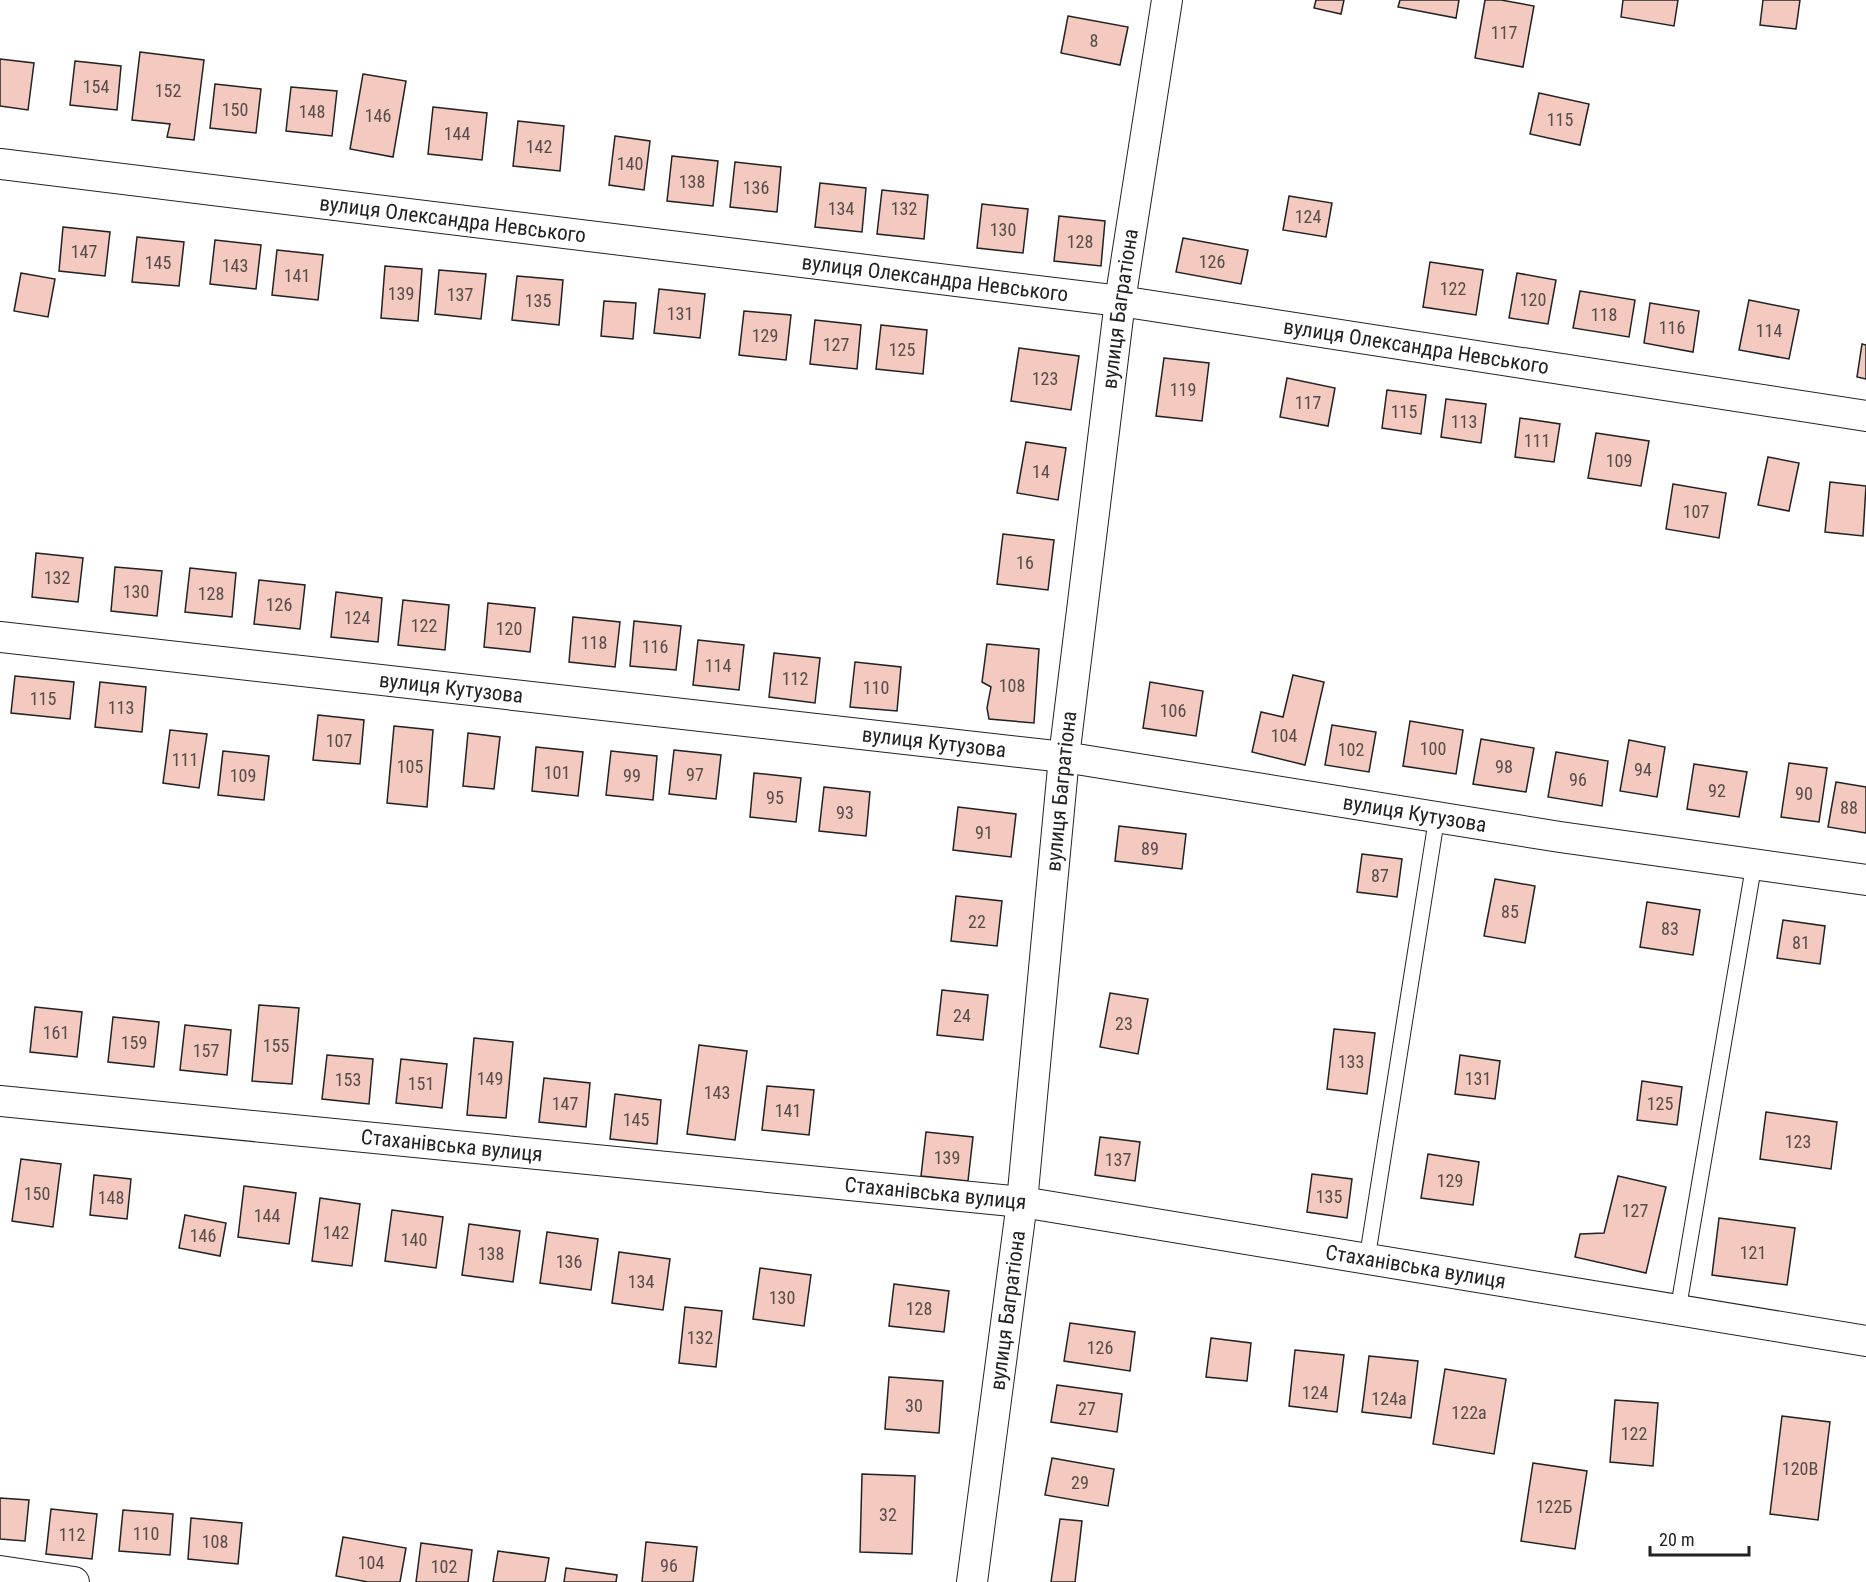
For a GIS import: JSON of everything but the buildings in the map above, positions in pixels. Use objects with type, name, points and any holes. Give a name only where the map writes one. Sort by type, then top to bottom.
[{"type":"street","name":"вулиця Багратіона","points":[[972,1582],[1022,1202],[1064,757],[1120,301],[1167,0]]},
{"type":"street","name":"вулиця Олександра Невського","points":[[0,164],[1120,301],[1866,416]]},
{"type":"street","name":"вулиця Кутузова","points":[[0,637],[1064,757],[1560,837],[1866,879]]},
{"type":"street","name":"Стаханівська вулиця","points":[[0,1101],[1022,1202],[1866,1341]]},
{"type":"street","points":[[0,1571],[74,1582]]},
{"type":"lane","points":[[1367,1259],[1437,816]]},
{"type":"lane","points":[[1678,1310],[1754,864]]}]
